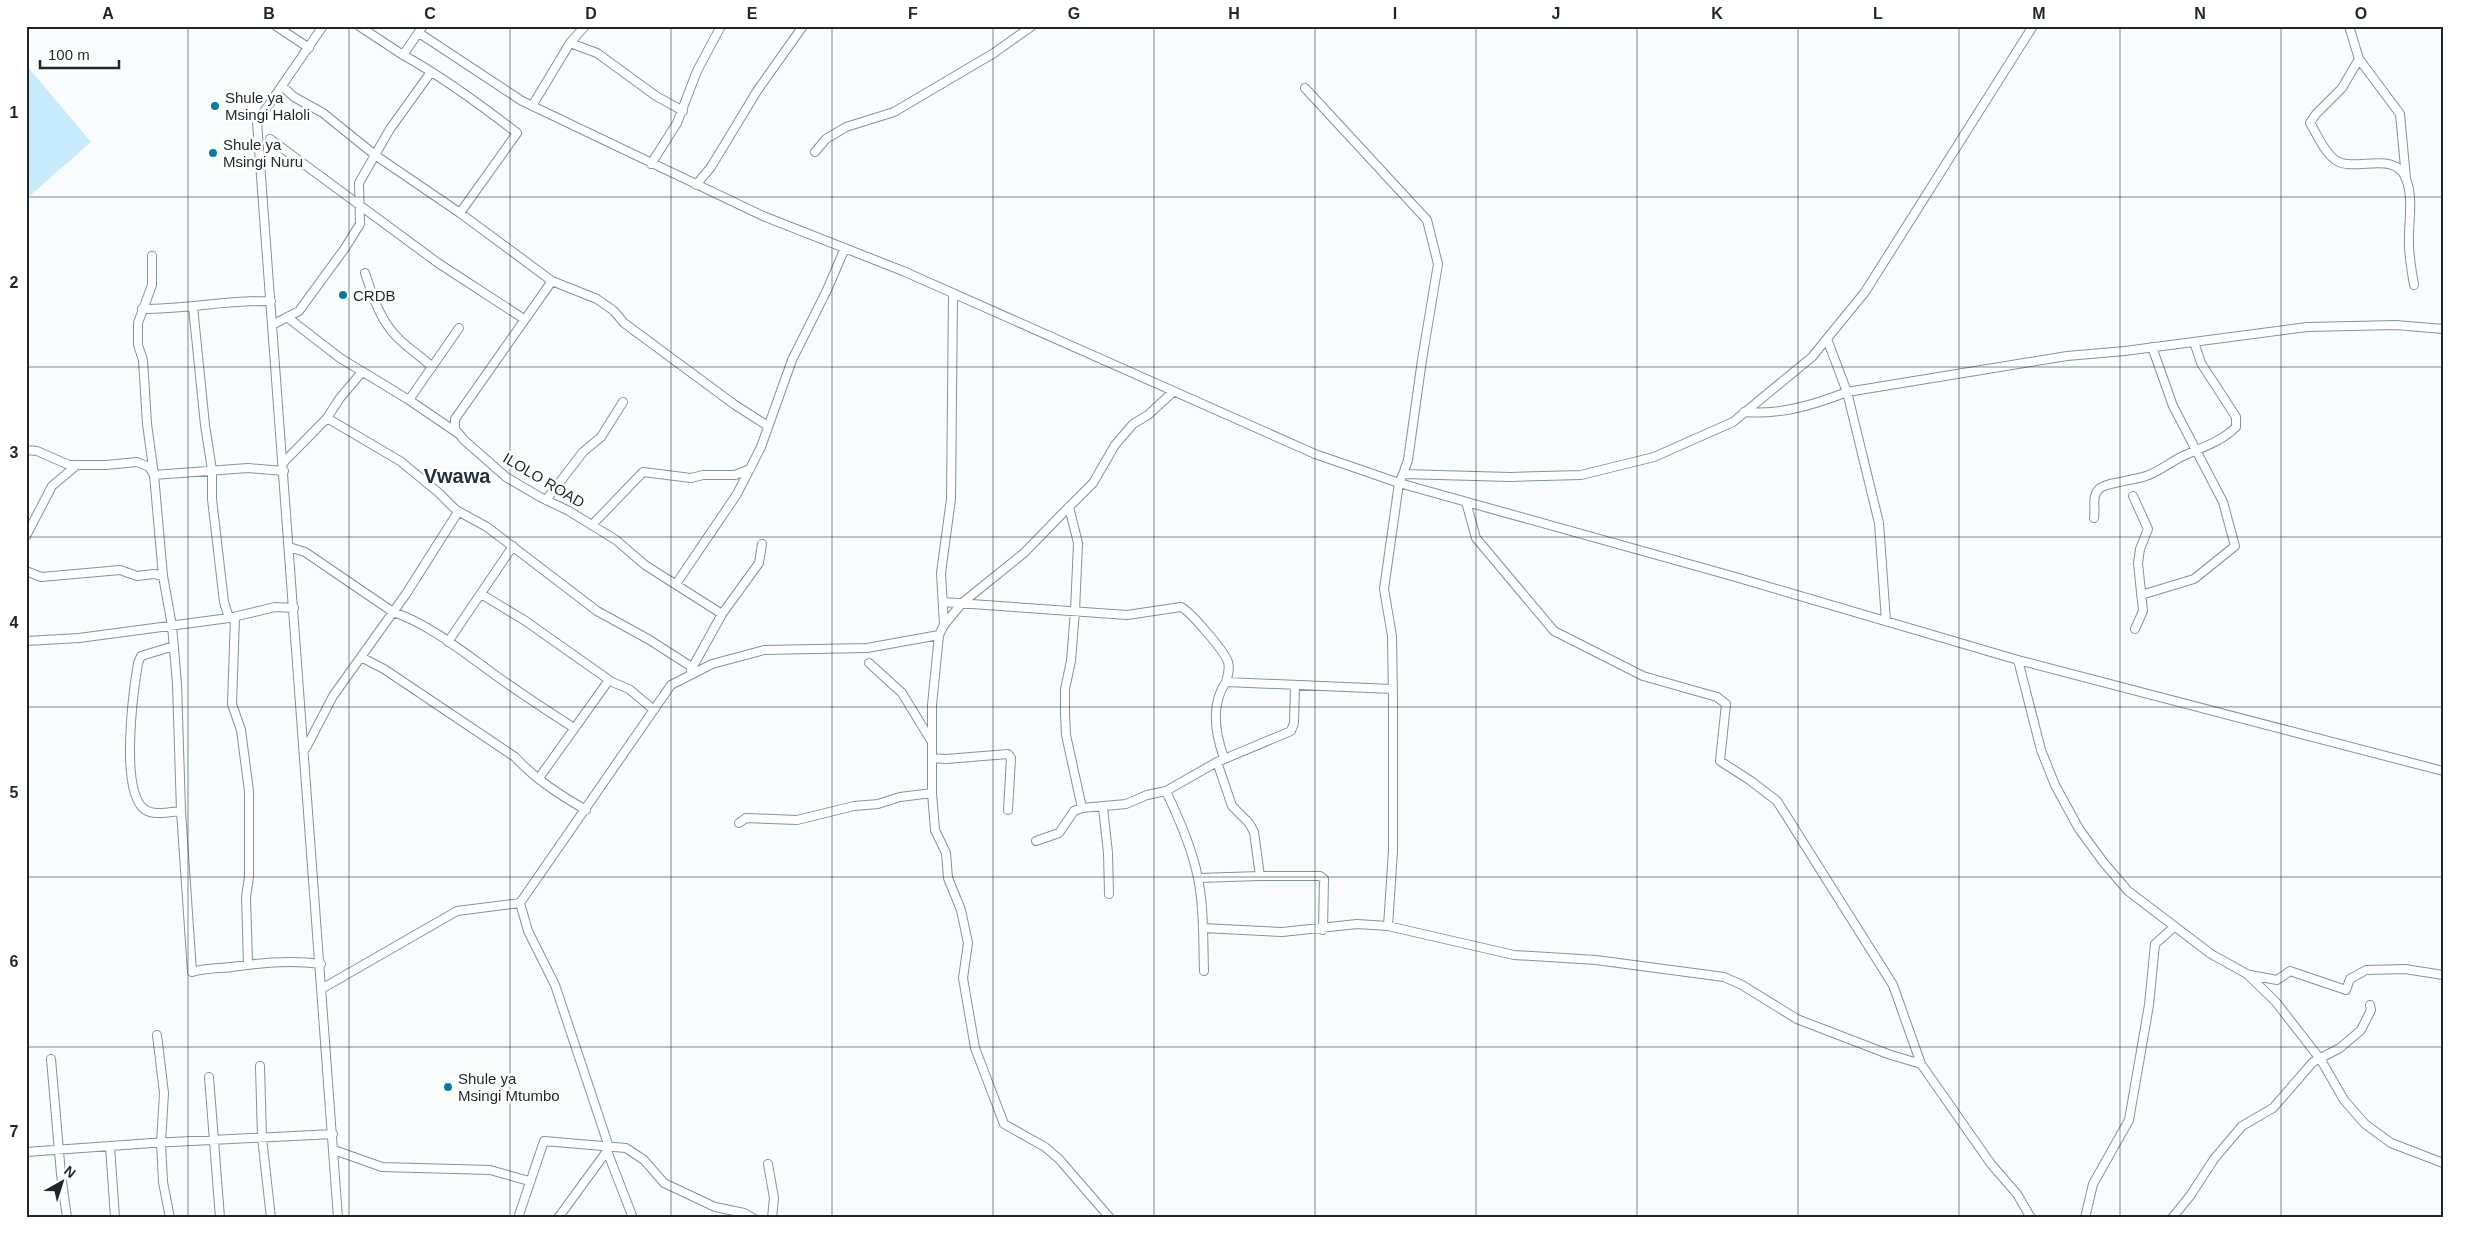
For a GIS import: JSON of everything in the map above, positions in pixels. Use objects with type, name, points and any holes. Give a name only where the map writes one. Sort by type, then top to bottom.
[{"type":"street","points":[[276,26],[309,48]]},
{"type":"street","points":[[323,26],[257,122],[323,988],[338,1218]]},
{"type":"street","points":[[359,26],[431,72],[517,133],[460,213]]},
{"type":"street","points":[[532,106],[570,43],[585,26]]},
{"type":"street","points":[[651,164],[669,138],[683,111],[697,71],[721,26]]},
{"type":"street","points":[[696,185],[711,167],[757,91],[803,26]]},
{"type":"street","points":[[815,152],[826,139],[846,127],[894,112],[994,53],[1032,26]]},
{"type":"street","points":[[1403,474],[1510,477],[1581,474],[1654,457],[1732,422],[1812,357],[1865,292],[2033,26]]},
{"type":"street","points":[[2349,26],[2359,60],[2400,114],[2409,200],[2409,245],[2414,286]]},
{"type":"street","points":[[403,54],[421,30],[532,106],[651,164],[763,216],[845,248],[953,294],[1315,454],[1399,483],[2018,660],[2443,771]]},
{"type":"street","points":[[570,43],[597,53],[656,96],[683,111]]},
{"type":"street","points":[[2359,60],[2342,88],[2316,114],[2310,123],[2335,160],[2343,163],[2387,164],[2398,168],[2406,178]]},
{"type":"street","points":[[272,325],[299,311],[346,248],[360,224],[358,186],[365,170],[390,129],[431,72]]},
{"type":"street","points":[[282,86],[294,97],[322,113],[375,155],[460,213],[552,280],[597,300],[614,311],[624,323],[768,426]]},
{"type":"street","points":[[1305,88],[1427,220],[1438,264],[1408,460],[1399,483],[1385,574],[1384,589],[1392,636],[1393,851],[1388,926]]},
{"type":"street","points":[[270,139],[360,208],[438,263],[524,319]]},
{"type":"street","points":[[345,195],[358,186]]},
{"type":"street","points":[[676,584],[728,509],[750,469],[792,360],[827,290],[845,248]]},
{"type":"street","points":[[152,256],[152,285],[138,323],[138,344],[143,360],[147,424],[174,646],[181,811],[192,972],[207,968],[278,960],[321,964]]},
{"type":"street","points":[[365,273],[374,303],[385,323],[398,339],[432,367]]},
{"type":"street","points":[[460,434],[455,429],[455,419],[552,280]]},
{"type":"street","points":[[944,624],[941,573],[951,499],[953,294]]},
{"type":"street","points":[[142,309],[193,307],[246,300],[271,300]]},
{"type":"street","points":[[193,307],[205,425],[212,470],[214,516],[224,602],[232,618],[232,704],[241,730],[249,791],[246,917],[248,964]]},
{"type":"street","name":"ILOLO ROAD","points":[[287,317],[362,372],[460,434],[482,457],[506,477],[546,500],[570,511],[616,540],[645,564],[722,614]]},
{"type":"street","points":[[1744,412],[1768,414],[1820,403],[1847,392],[2068,356],[2307,327],[2396,325],[2443,329]]},
{"type":"street","points":[[409,400],[459,328]]},
{"type":"street","points":[[1827,339],[1847,392],[1879,523],[1886,621]]},
{"type":"street","points":[[2094,518],[2094,501],[2097,491],[2102,486],[2158,472],[2196,450],[2224,438],[2237,423],[2228,403],[2202,363],[2194,342]]},
{"type":"street","points":[[2141,595],[2194,579],[2235,546],[2224,502],[2173,406],[2152,347]]},
{"type":"street","points":[[154,475],[283,467],[327,418],[340,398],[362,372]]},
{"type":"street","points":[[1110,1218],[1059,1159],[1045,1146],[1004,1124],[975,1048],[963,978],[968,943],[961,910],[948,878],[946,853],[935,830],[932,793],[932,705],[939,634],[944,624],[962,603],[1024,553],[1092,483],[1115,445],[1132,424],[1148,415],[1173,392]]},
{"type":"street","points":[[546,500],[583,452],[601,437],[623,402]]},
{"type":"street","points":[[327,418],[417,473],[458,512],[487,527],[597,611],[695,669],[764,650],[867,648],[939,634]]},
{"type":"street","points":[[26,450],[37,451],[55,460],[77,465],[137,462],[149,467],[154,475]]},
{"type":"street","points":[[26,536],[52,486],[77,465]]},
{"type":"street","points":[[592,525],[643,472],[691,478],[703,475],[735,475],[750,469]]},
{"type":"street","points":[[2133,496],[2148,529],[2140,548],[2138,563],[2142,615],[2135,629]]},
{"type":"street","points":[[1466,502],[1476,538],[1554,631],[1643,676],[1717,697],[1726,704],[1720,761],[1744,776],[1777,801],[1893,985],[1921,1064],[1990,1164],[2017,1194],[2031,1218]]},
{"type":"street","points":[[1069,507],[1078,543],[1076,611],[1071,661],[1065,689],[1065,714],[1066,735],[1082,808]]},
{"type":"street","points":[[305,750],[313,731],[333,696],[393,612],[458,512]]},
{"type":"street","points":[[323,988],[457,911],[520,902],[586,810],[670,685],[688,676],[695,669],[722,614],[759,563],[762,544]]},
{"type":"street","points":[[289,546],[304,552],[336,572],[393,612],[406,616],[448,642],[574,728]]},
{"type":"street","points":[[448,642],[513,546]]},
{"type":"street","points":[[26,571],[41,577],[120,570],[137,576],[154,574],[164,576]]},
{"type":"street","points":[[482,594],[524,620],[609,680],[629,689],[654,710]]},
{"type":"street","points":[[943,602],[1128,615],[1181,608],[1192,616],[1224,654],[1229,669],[1226,682],[1218,693],[1214,708],[1221,760],[1232,806],[1249,823],[1254,832],[1260,876]]},
{"type":"street","points":[[26,641],[79,638],[232,618],[275,607],[294,608]]},
{"type":"street","points":[[174,646],[141,656],[138,663],[131,718],[131,780],[134,798],[145,810],[165,813],[181,811]]},
{"type":"street","points":[[361,657],[384,669],[515,757],[528,772],[540,778],[557,794],[586,810]]},
{"type":"street","points":[[2018,660],[2041,750],[2055,785],[2079,829],[2104,863],[2128,891],[2210,954],[2247,974],[2275,1001],[2320,1060],[2344,1100],[2364,1124],[2391,1143],[2443,1163]]},
{"type":"street","points":[[869,663],[902,693],[926,730],[932,744]]},
{"type":"street","points":[[540,778],[609,680]]},
{"type":"street","points":[[1226,682],[1295,686],[1334,685],[1392,689]]},
{"type":"street","points":[[1036,841],[1059,833],[1069,814],[1082,808],[1103,808],[1126,804],[1148,795],[1166,791],[1221,760],[1292,731],[1295,686]]},
{"type":"street","points":[[932,758],[946,759],[1008,754],[1011,758],[1008,810]]},
{"type":"street","points":[[1166,791],[1192,853],[1198,878],[1203,928],[1204,971]]},
{"type":"street","points":[[739,823],[746,818],[797,820],[854,806],[878,804],[900,797],[932,793]]},
{"type":"street","points":[[1103,808],[1108,853],[1109,894]]},
{"type":"street","points":[[1198,878],[1322,877],[1324,882],[1323,930]]},
{"type":"street","points":[[520,902],[528,931],[555,985],[632,1218]]},
{"type":"street","points":[[1203,928],[1282,932],[1323,930],[1357,924],[1388,926],[1514,955],[1596,960],[1724,977],[1742,985],[1797,1019],[1888,1054],[1921,1064]]},
{"type":"street","points":[[2085,1218],[2093,1184],[2129,1120],[2149,1005],[2155,944],[2174,927]]},
{"type":"street","points":[[2247,974],[2277,980],[2290,971],[2346,990],[2350,979],[2366,970],[2405,969],[2443,974]]},
{"type":"street","points":[[2172,1218],[2190,1196],[2214,1159],[2242,1126],[2273,1108],[2313,1062],[2340,1048],[2361,1030],[2371,1010],[2370,1005]]},
{"type":"street","points":[[157,1035],[164,1093],[161,1142],[163,1182],[170,1218]]},
{"type":"street","points":[[52,1059],[59,1150],[67,1218]]},
{"type":"street","points":[[260,1066],[262,1138],[271,1218]]},
{"type":"street","points":[[209,1077],[220,1218]]},
{"type":"street","points":[[26,1152],[161,1142],[333,1134]]},
{"type":"street","points":[[518,1218],[544,1141],[608,1149],[626,1148],[644,1160],[664,1183],[715,1207],[744,1213],[753,1218]]},
{"type":"street","points":[[110,1146],[115,1218]]},
{"type":"street","points":[[558,1218],[608,1149]]},
{"type":"street","points":[[334,1150],[382,1167],[490,1170],[529,1181]]},
{"type":"street","points":[[768,1164],[774,1198],[772,1218]]},
{"type":"shaded area","points":[[26,65],[91,142],[26,199]]},
{"type":"place","name":"Shule ya Msingi Haloli","points":[[215,106]]},
{"type":"place","name":"Shule ya Msingi Nuru","points":[[213,153]]},
{"type":"place","name":"CRDB","points":[[343,295]]},
{"type":"place","name":"Shule ya Msingi Mtumbo","points":[[448,1087]]},
{"type":"district","name":"Vwawa","points":[[457,476]]}]
